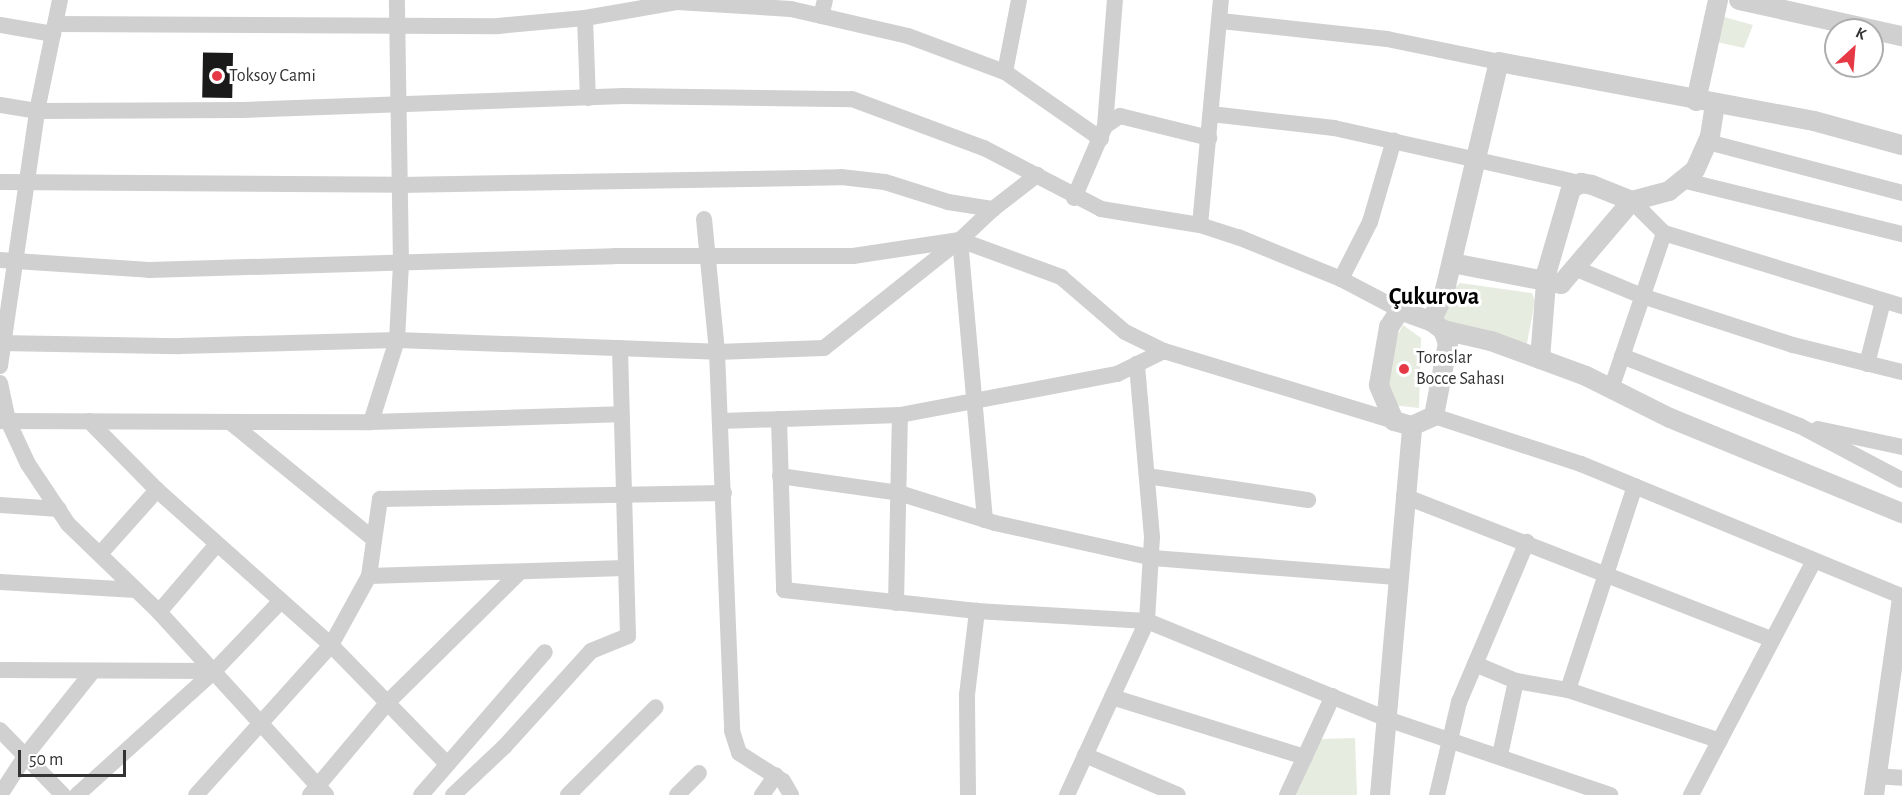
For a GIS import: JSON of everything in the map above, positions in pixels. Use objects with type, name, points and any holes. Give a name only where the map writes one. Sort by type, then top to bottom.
[{"type":"street","points":[[0,366],[7,261],[25,186],[37,111],[60,0]]},
{"type":"street","points":[[371,422],[397,340],[400,185],[397,0]]},
{"type":"street","points":[[1005,72],[1019,0]]},
{"type":"street","points":[[1074,198],[1103,132],[1115,0]]},
{"type":"street","points":[[1200,225],[1221,21],[1221,0]]},
{"type":"street","points":[[1452,263],[1561,284],[1577,269],[1632,201],[1669,191],[1695,170],[1707,142],[1706,102],[1718,0]]},
{"type":"street","points":[[1738,0],[1902,36]]},
{"type":"street","points":[[0,25],[54,29],[397,27],[585,18],[677,2],[791,9],[823,8],[1005,72],[1103,132]]},
{"type":"street","points":[[585,18],[588,98]]},
{"type":"street","points":[[1221,21],[1387,39],[1814,121],[1902,145]]},
{"type":"street","points":[[1434,416],[1446,365],[1437,326],[1499,62]]},
{"type":"street","points":[[0,105],[37,111],[398,106],[588,98],[852,99],[984,148],[1074,198],[1101,209],[1200,225],[1341,279],[1400,310],[1437,326],[1540,359],[1611,389],[1670,418],[1902,513]]},
{"type":"street","points":[[1211,114],[1394,140],[1477,157],[1581,183],[1632,201],[1664,233],[1902,306]]},
{"type":"street","points":[[1103,132],[1120,116],[1209,138]]},
{"type":"street","points":[[1341,279],[1370,222],[1394,140]]},
{"type":"street","points":[[1707,142],[1902,193]]},
{"type":"street","points":[[1,343],[180,346],[397,340],[717,352],[824,348],[960,240],[993,209],[1037,176]]},
{"type":"street","points":[[0,182],[25,186],[400,185],[841,177],[885,182],[948,202],[993,209]]},
{"type":"street","points":[[1682,180],[1902,234]]},
{"type":"street","points":[[1540,359],[1550,282],[1547,271],[1554,239],[1571,189],[1581,183]]},
{"type":"street","points":[[704,219],[717,352],[721,421],[732,731],[739,753],[776,775],[791,795]]},
{"type":"street","points":[[1611,389],[1664,233]]},
{"type":"street","points":[[7,261],[149,270],[707,256],[853,256],[960,240],[1061,277],[1125,332],[1164,351],[1403,423],[1434,416],[1581,464],[1813,563],[1902,598],[1874,785],[1902,778]]},
{"type":"street","points":[[960,240],[978,400],[985,520]]},
{"type":"street","points":[[1577,269],[1642,296],[1867,364],[1902,372]]},
{"type":"street","points":[[1867,364],[1883,301]]},
{"type":"street","points":[[1380,795],[1404,496],[1403,423],[1379,385],[1389,327],[1400,310]]},
{"type":"street","points":[[453,795],[505,746],[591,651],[628,636],[619,414],[620,348]]},
{"type":"street","points":[[721,421],[900,415],[1117,374],[1164,351]]},
{"type":"street","points":[[1622,356],[1800,426],[1902,480]]},
{"type":"street","points":[[1067,795],[1147,621],[1153,558],[1137,364]]},
{"type":"street","points":[[0,383],[4,421],[28,464],[59,509],[263,724],[318,792],[389,701],[520,572]]},
{"type":"street","points":[[4,421],[371,422],[619,414]]},
{"type":"street","points":[[896,603],[900,415]]},
{"type":"street","points":[[779,419],[784,590],[977,611],[1147,621],[1387,719],[1500,755],[1610,795]]},
{"type":"street","points":[[89,421],[157,490],[332,645],[389,701],[447,764]]},
{"type":"street","points":[[230,422],[372,538]]},
{"type":"street","points":[[1800,426],[1902,447]]},
{"type":"street","points":[[780,476],[898,493],[985,520],[1153,558],[1396,577]]},
{"type":"street","points":[[1147,476],[1308,500]]},
{"type":"street","points":[[1568,690],[1635,486]]},
{"type":"street","points":[[100,554],[157,490]]},
{"type":"street","points":[[196,795],[263,724],[332,645],[369,576],[372,538],[380,500],[622,497],[724,493]]},
{"type":"street","points":[[1404,496],[1605,572],[1770,639]]},
{"type":"street","points":[[0,505],[59,509]]},
{"type":"street","points":[[1437,795],[1447,738],[1475,664],[1527,542]]},
{"type":"street","points":[[159,612],[217,544]]},
{"type":"street","points":[[1691,795],[1770,639],[1813,563]]},
{"type":"street","points":[[369,576],[624,568]]},
{"type":"street","points":[[0,582],[136,590]]},
{"type":"street","points":[[77,795],[214,671],[282,601]]},
{"type":"street","points":[[968,795],[967,694],[977,611]]},
{"type":"street","points":[[421,795],[545,651]]},
{"type":"street","points":[[1475,664],[1516,681],[1568,690],[1720,741]]},
{"type":"street","points":[[0,670],[214,671]]},
{"type":"street","points":[[0,795],[26,755],[93,671]]},
{"type":"street","points":[[1500,755],[1516,681]]},
{"type":"street","points":[[1287,795],[1333,696]]},
{"type":"street","points":[[1112,697],[1305,757]]},
{"type":"street","points":[[568,795],[656,707]]},
{"type":"street","points":[[0,730],[63,795]]},
{"type":"street","points":[[1085,755],[1178,795]]},
{"type":"street","points":[[677,795],[699,774]]},
{"type":"street","points":[[762,795],[776,775]]},
{"type":"shaded area","points":[[1724,17],[1753,25],[1744,48],[1717,42]]},
{"type":"shaded area","points":[[1460,283],[1532,293],[1535,301],[1525,354],[1441,323],[1453,289]]},
{"type":"shaded area","name":"Toroslar Bocce Sahası","points":[[1403,325],[1421,338],[1419,408],[1392,405],[1387,392],[1387,354]]},
{"type":"shaded area","points":[[1355,738],[1357,795],[1296,795],[1321,739]]},
{"type":"building","name":"Toksoy Cami","points":[[203,52],[233,53],[232,98],[202,97]]},
{"type":"place","name":"Toksoy Cami","points":[[217,76]]},
{"type":"place","name":"Toroslar Bocce Sahası","points":[[1404,369]]},
{"type":"district","name":"Çukurova","points":[[1434,298]]}]
